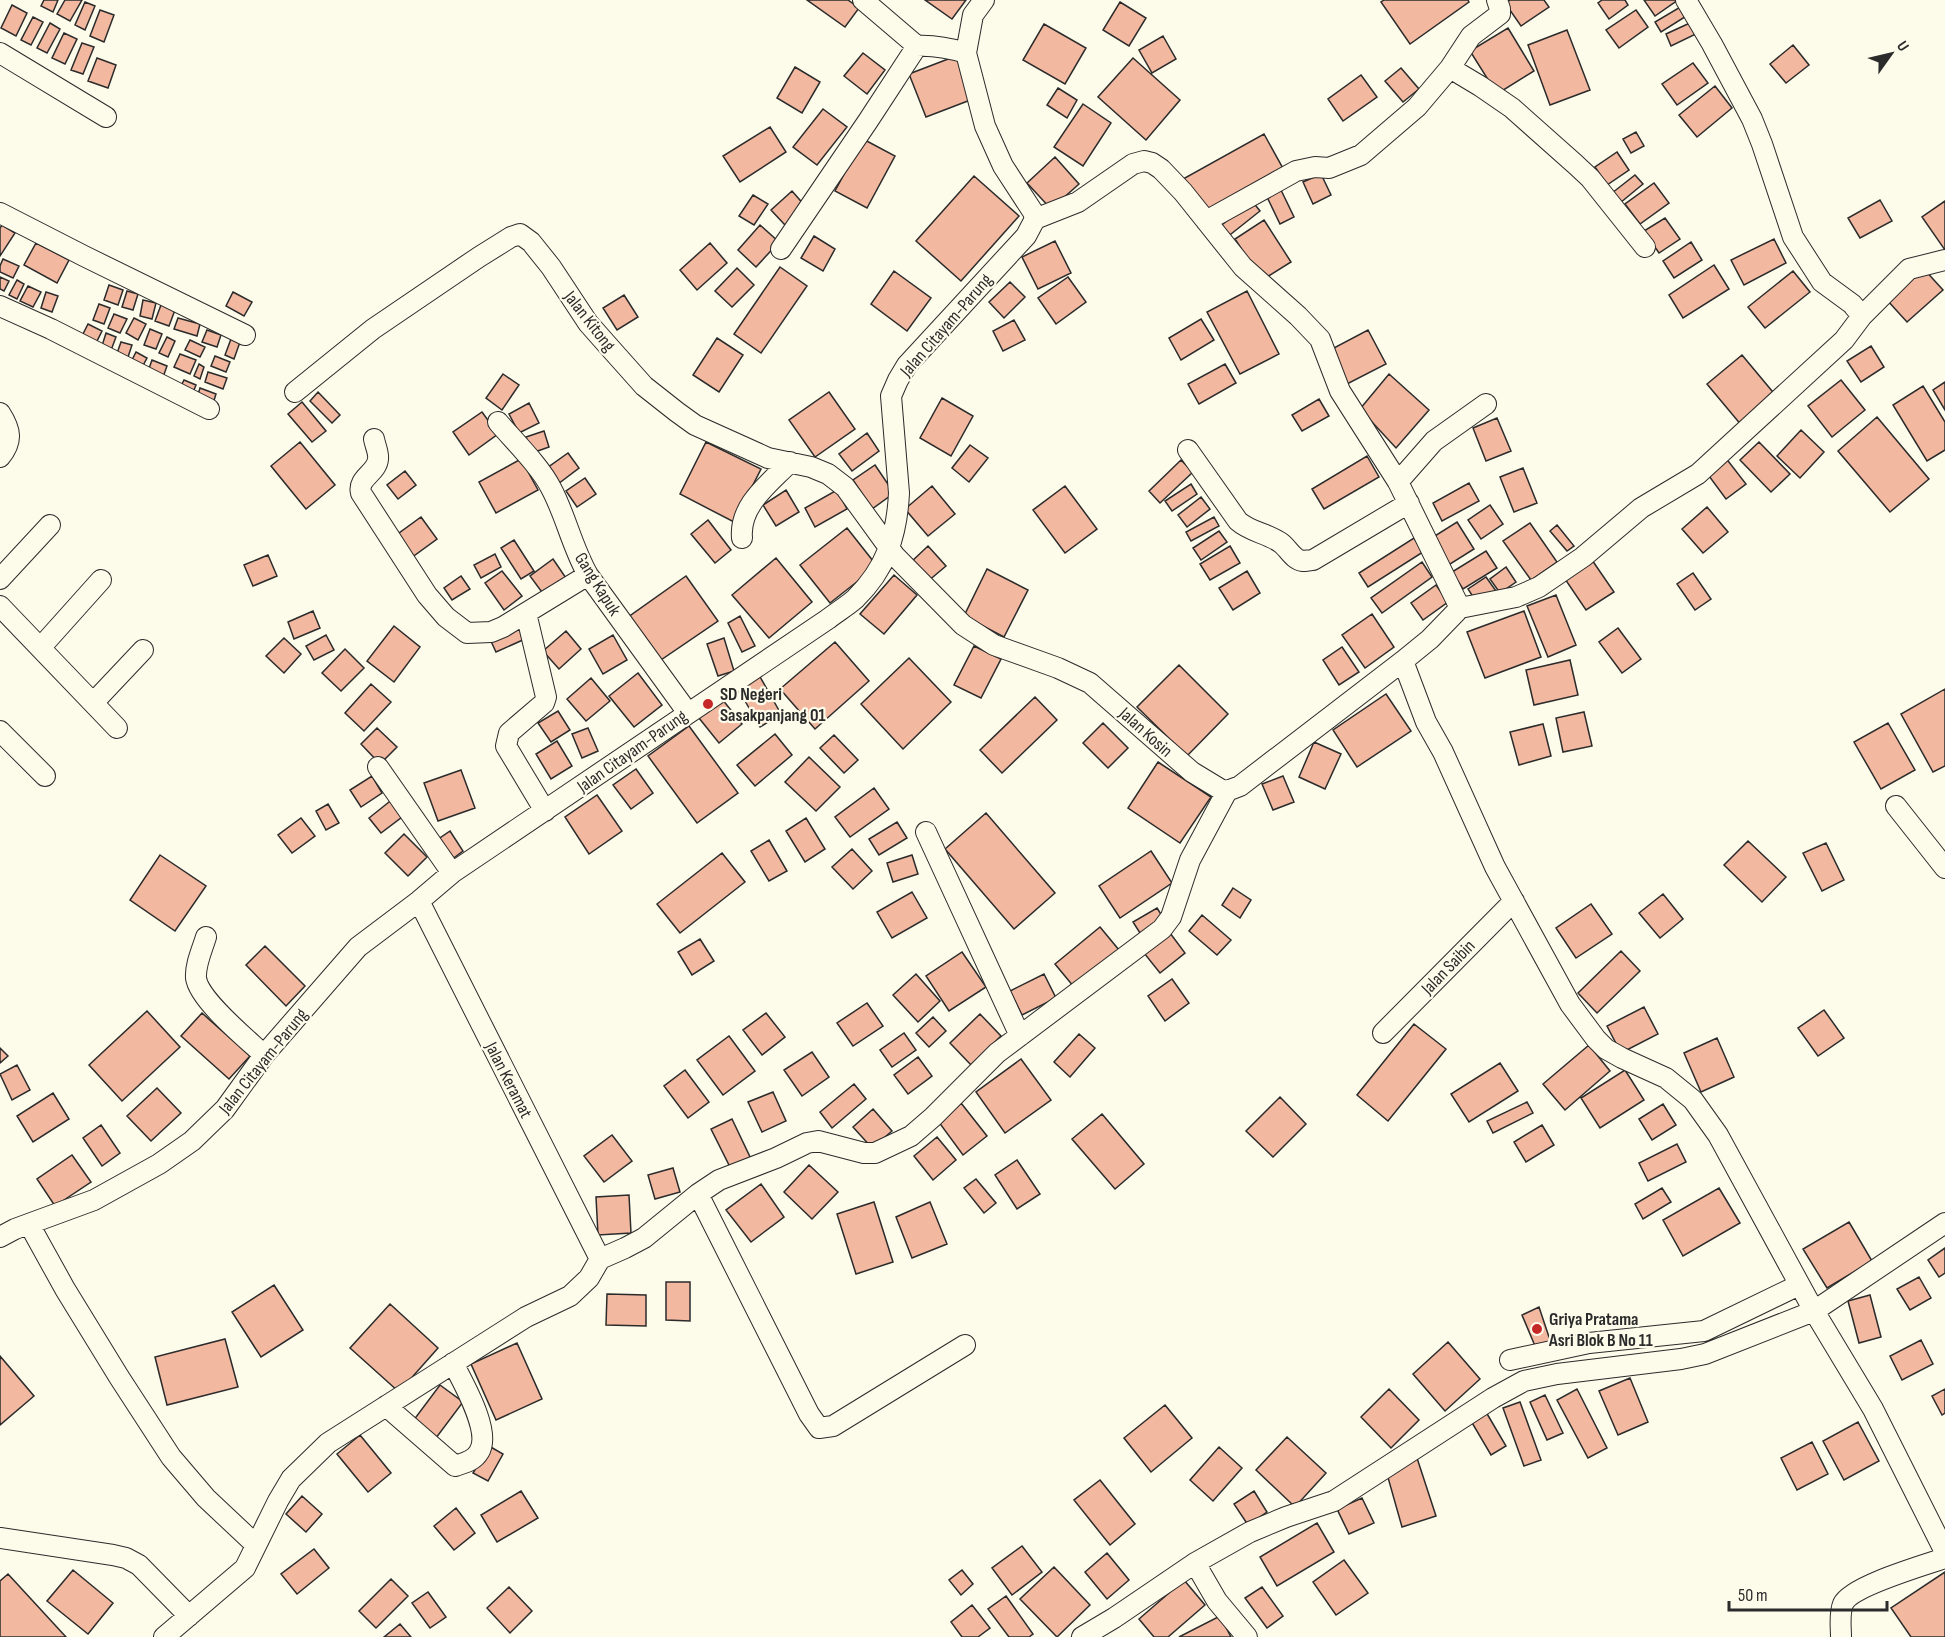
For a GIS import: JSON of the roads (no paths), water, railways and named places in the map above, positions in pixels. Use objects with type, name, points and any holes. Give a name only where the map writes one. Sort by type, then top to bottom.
[{"type":"street","points":[[863,0],[917,46],[932,45],[966,53]]},
{"type":"street","points":[[984,0],[973,15],[966,53],[985,126],[1003,166],[1033,212],[1035,219],[1078,202],[1127,167],[1144,161],[1152,163],[1171,178],[1243,267],[1316,333],[1340,391],[1398,482],[1460,608]]},
{"type":"street","points":[[1206,221],[1296,171],[1315,167],[1329,168],[1361,155],[1417,106],[1450,68],[1471,36],[1500,14],[1497,0]]},
{"type":"street","points":[[1686,0],[1752,119],[1793,237],[1822,282],[1852,303],[1862,316]]},
{"type":"street","points":[[781,249],[917,46]]},
{"type":"street","points":[[0,52],[106,117]]},
{"type":"street","points":[[1450,68],[1512,108],[1575,164],[1590,178],[1645,247]]},
{"type":"street","points":[[0,213],[245,334]]},
{"type":"street","name":"Jalan Citayam-Parung","points":[[0,1237],[94,1200],[180,1151],[225,1109],[264,1055],[358,947],[452,873],[855,599],[885,559],[895,533],[899,493],[891,396],[898,380],[907,365],[1026,236],[1035,219]]},
{"type":"street","name":"Jalan Kitong","points":[[295,392],[373,329],[478,257],[520,234],[531,242],[551,267],[588,323],[644,386],[695,424],[768,458],[811,467],[828,474],[845,487],[890,549]]},
{"type":"street","points":[[164,1637],[245,1568],[291,1479],[328,1443],[526,1317],[570,1296],[589,1278],[600,1259],[644,1238],[719,1180],[776,1158],[807,1143],[818,1141],[864,1153],[875,1153],[911,1136],[998,1053],[1162,929],[1174,909],[1190,860],[1227,791],[1240,786],[1403,661],[1430,639],[1460,608],[1516,597],[1539,587],[1583,557],[1641,508],[1698,474],[1844,340],[1862,316],[1909,269],[1945,260]]},
{"type":"street","points":[[0,306],[70,338],[209,409]]},
{"type":"street","points":[[1398,482],[1434,441],[1486,404]]},
{"type":"street","points":[[0,413],[9,430],[8,447],[0,457]]},
{"type":"street","name":"Gang Kapuk","points":[[498,422],[548,480],[577,554],[588,575],[688,713]]},
{"type":"street","points":[[374,439],[379,457],[362,482],[361,493],[427,595],[446,617],[467,633],[490,632],[588,575]]},
{"type":"street","points":[[1188,450],[1238,521],[1276,540],[1284,545],[1295,558],[1303,561],[1313,560],[1409,503]]},
{"type":"street","points":[[742,538],[741,527],[749,505],[790,462]]},
{"type":"street","points":[[0,579],[50,525]]},
{"type":"street","name":"Jalan Kosin","points":[[890,549],[963,625],[994,645],[1058,668],[1090,683],[1191,772],[1227,791]]},
{"type":"street","points":[[41,646],[101,580]]},
{"type":"street","points":[[0,606],[41,646],[117,728]]},
{"type":"street","points":[[526,613],[546,697],[544,703],[509,733],[506,746],[546,811]]},
{"type":"street","points":[[93,703],[143,650]]},
{"type":"street","points":[[1403,661],[1426,722],[1443,752],[1495,867],[1570,1004],[1606,1049],[1666,1078],[1693,1100],[1718,1135],[1799,1285],[1873,1409],[1945,1552]]},
{"type":"street","points":[[0,731],[45,776]]},
{"type":"street","points":[[378,767],[452,873]]},
{"type":"street","points":[[1896,806],[1945,868]]},
{"type":"street","points":[[926,832],[1020,1036]]},
{"type":"street","name":"Jalan Saibin","points":[[1383,1033],[1514,900]]},
{"type":"street","name":"Jalan Keramat","points":[[419,901],[600,1259]]},
{"type":"street","points":[[206,937],[196,979],[202,993],[264,1055]]},
{"type":"street","points":[[698,1194],[809,1414],[819,1428],[833,1426],[965,1345]]},
{"type":"street","points":[[1082,1637],[1195,1563],[1250,1532],[1334,1501],[1493,1398],[1524,1381],[1557,1374],[1705,1354],[1814,1311],[1945,1223]]},
{"type":"street","points":[[29,1224],[118,1377],[171,1457],[206,1498],[256,1545]]},
{"type":"street","points":[[1510,1360],[1588,1343],[1704,1331],[1799,1285]]},
{"type":"street","points":[[386,1406],[455,1466],[469,1462],[480,1451],[483,1430],[475,1407],[453,1363]]},
{"type":"street","points":[[0,1538],[126,1558],[139,1565],[189,1616]]},
{"type":"street","points":[[1841,1637],[1840,1619],[1843,1603],[1853,1593],[1945,1558]]},
{"type":"street","points":[[1195,1563],[1217,1601],[1247,1637]]},
{"type":"place","name":"SD Negeri Sasakpanjang 01","points":[[708,704]]},
{"type":"place","name":"Griya Pratama Asri Blok B No 11","points":[[1537,1329]]}]
